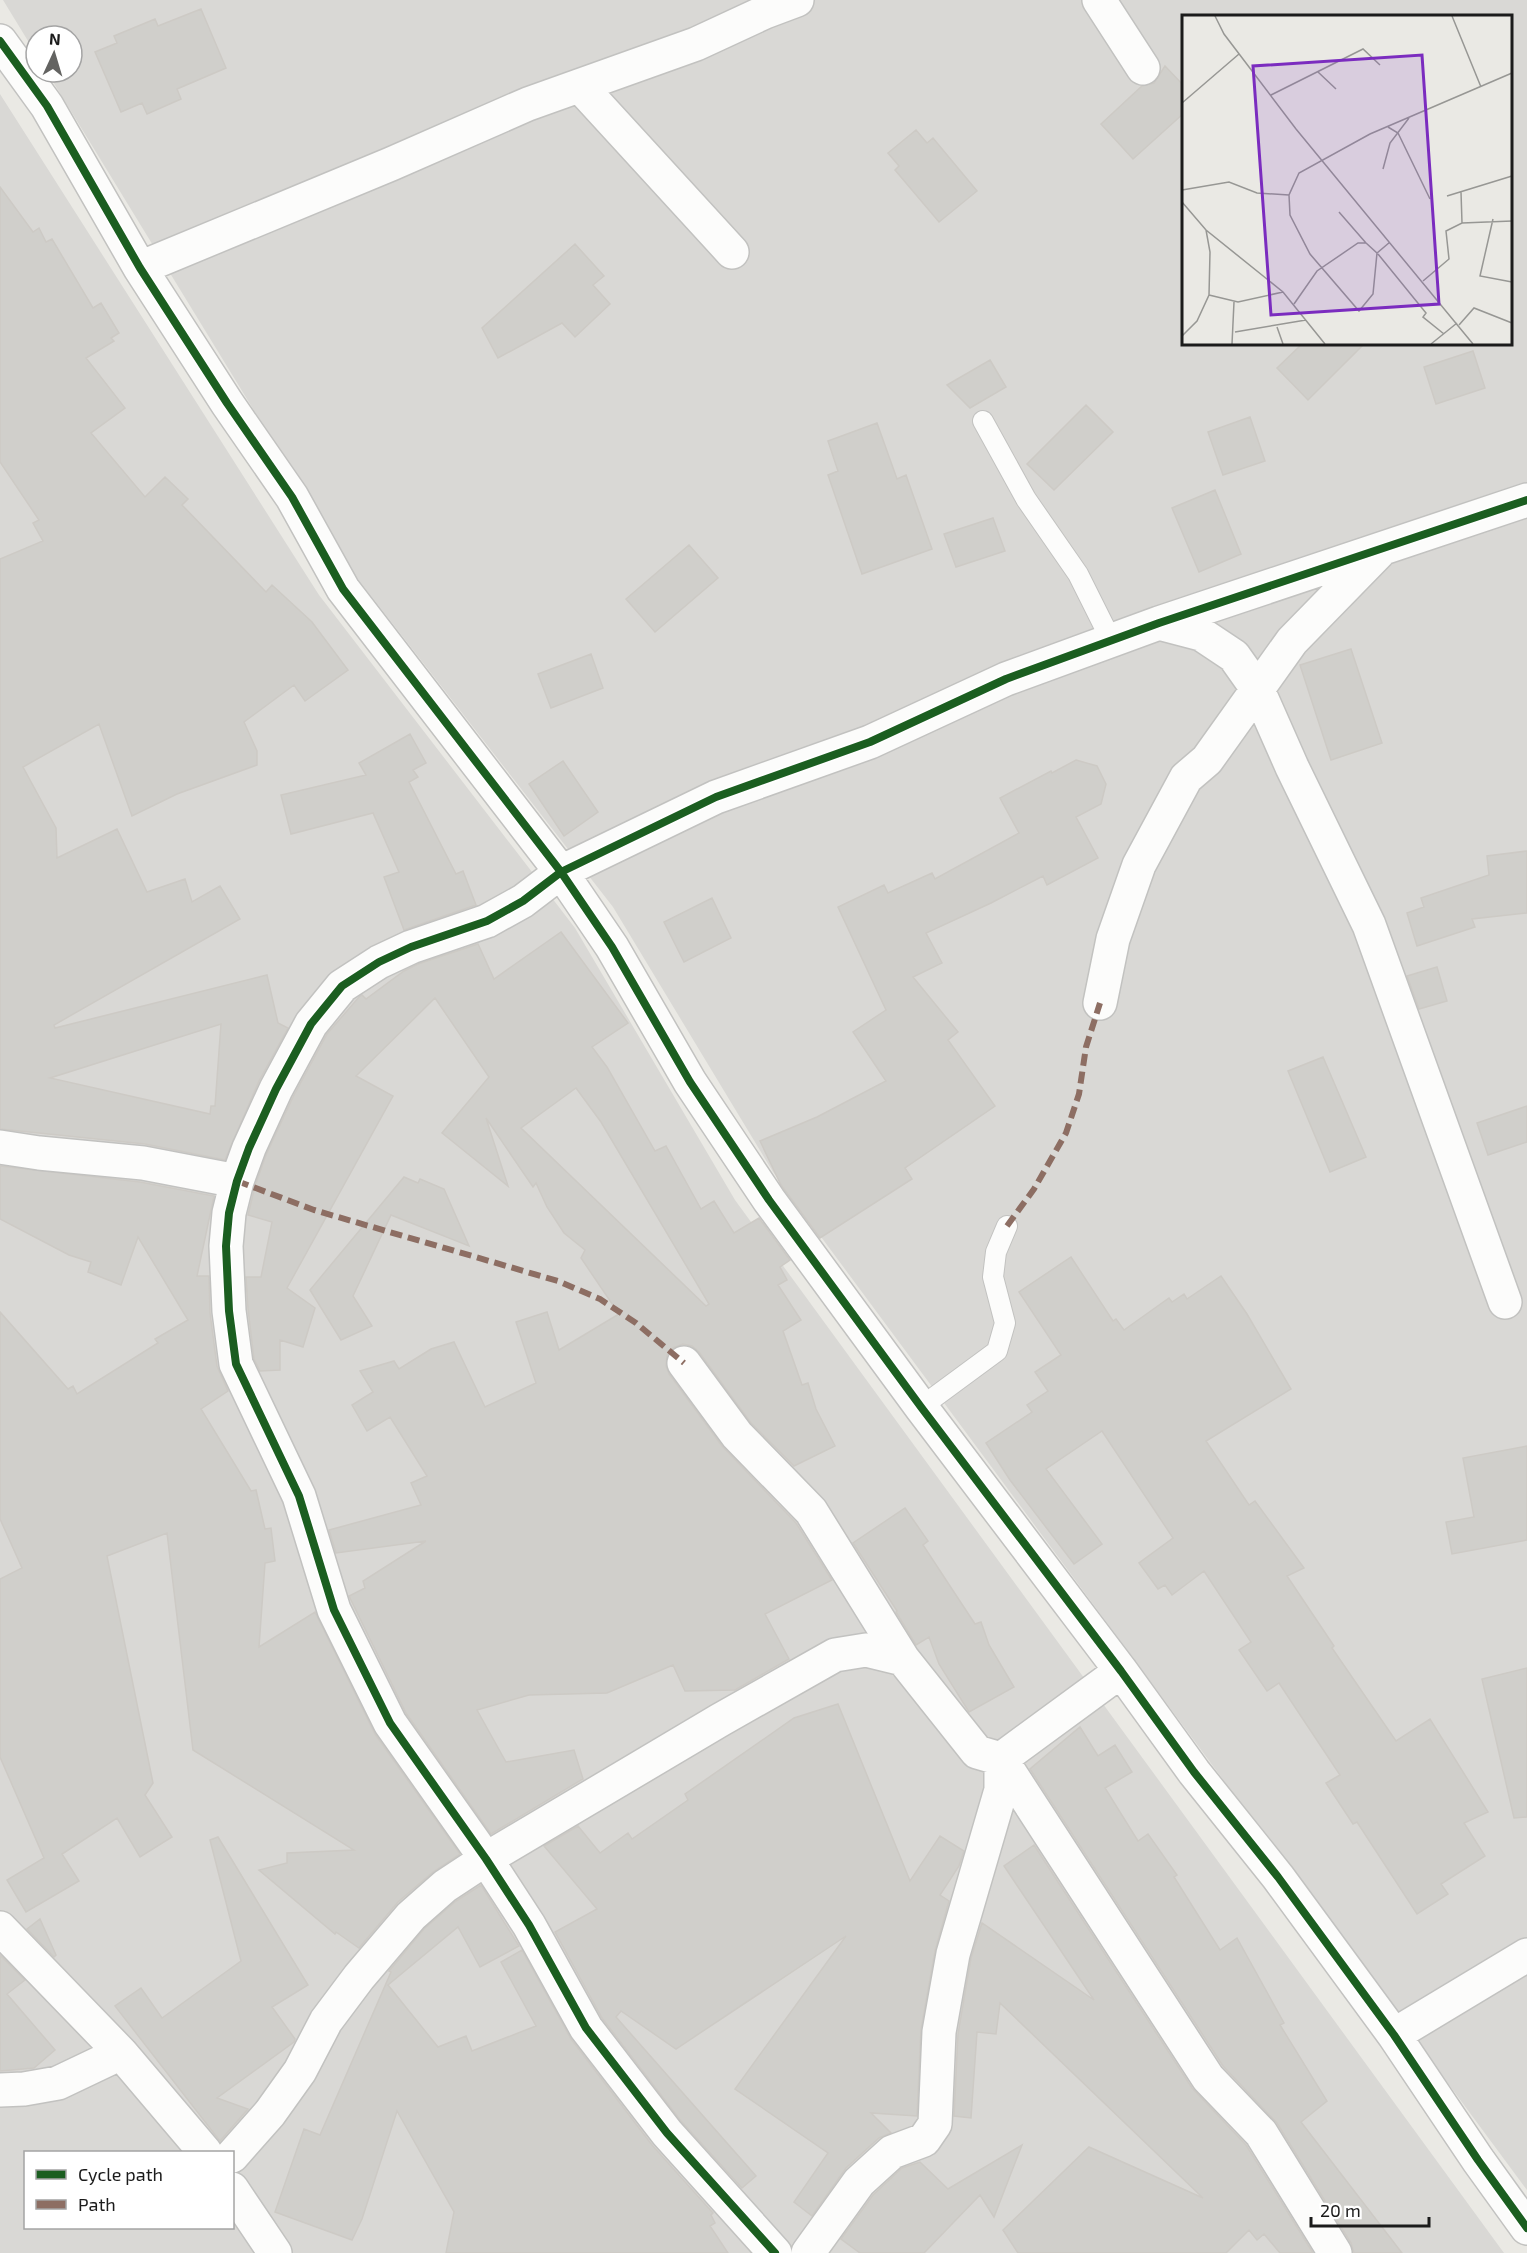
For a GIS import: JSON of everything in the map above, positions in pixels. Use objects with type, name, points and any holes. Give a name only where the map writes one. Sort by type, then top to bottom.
[{"type":"street","points":[[140,268],[391,164],[528,104],[696,44],[797,0]]},
{"type":"street","points":[[1099,0],[1143,68]]},
{"type":"street","points":[[0,41],[47,106],[140,268],[227,403],[292,497],[343,589],[561,872],[612,947],[690,1082],[769,1200],[1194,1772],[1278,1877],[1394,2036],[1527,2228]]},
{"type":"street","points":[[580,86],[732,252]]},
{"type":"street","points":[[775,2253],[667,2133],[586,2028],[529,1925],[486,1859],[390,1723],[334,1610],[299,1496],[236,1364],[229,1311],[226,1246],[229,1214],[237,1181],[276,1089],[311,1024],[342,986],[379,962],[411,947],[487,921],[523,901],[561,872],[716,797],[870,742],[1006,679],[1111,640],[1527,500]]},
{"type":"street","points":[[1100,1003],[1113,939],[1139,865],[1186,778],[1208,760],[1292,641],[1384,547]]},
{"type":"street","points":[[1159,623],[1201,634],[1234,656],[1258,690],[1292,768],[1369,925],[1505,1302]]},
{"type":"street","points":[[0,1147],[39,1153],[143,1162],[237,1181]]},
{"type":"street","points":[[684,1363],[737,1435],[811,1511],[903,1659],[977,1752],[1001,1759],[1208,2078],[1261,2133],[1335,2253]]},
{"type":"street","points":[[234,2154],[270,2113],[300,2071],[326,2021],[359,1977],[411,1916],[444,1886],[720,1720],[835,1654],[866,1650],[903,1659]]},
{"type":"street","points":[[1001,1759],[1121,1671]]},
{"type":"street","points":[[808,2253],[859,2182],[892,2152],[924,2140],[935,2124],[939,2032],[953,1954],[1000,1790],[1001,1759]]},
{"type":"street","points":[[0,1928],[121,2053],[204,2151]]},
{"type":"street","points":[[1394,2036],[1527,1954]]},
{"type":"street","points":[[0,2090],[58,2084],[121,2053]]},
{"type":"street","points":[[234,2192],[275,2253]]},
{"type":"lane","points":[[983,421],[1026,499],[1078,574],[1111,640]]},
{"type":"lane","points":[[921,1407],[997,1351],[1005,1323],[993,1277],[996,1252],[1007,1226]]},
{"type":"shaded area","points":[[3,0],[1527,0],[1527,2190],[773,1172],[613,907],[354,574],[54,84],[84,84],[84,24],[24,24],[24,34]]},
{"type":"shaded area","points":[[0,94],[319,595],[575,928],[735,1200],[1504,2253],[0,2253]]},
{"type":"building","points":[[201,9],[226,68],[177,89],[181,99],[147,114],[142,103],[121,112],[95,52],[117,43],[114,36],[155,19],[158,26]]},
{"type":"building","points":[[1165,66],[1182,84],[1182,115],[1133,159],[1101,124],[1142,86],[1154,83]]},
{"type":"building","points":[[916,130],[927,143],[933,138],[977,191],[939,222],[895,170],[899,166],[888,153]]},
{"type":"building","points":[[0,187],[33,232],[39,228],[46,242],[52,239],[93,308],[101,303],[119,333],[111,338],[114,341],[86,358],[125,408],[91,433],[145,497],[165,477],[188,499],[182,505],[266,592],[272,585],[312,622],[348,670],[305,701],[294,685],[244,722],[257,751],[257,765],[177,794],[132,816],[99,724],[23,767],[56,828],[57,858],[117,829],[147,892],[185,879],[192,902],[220,886],[240,919],[54,1025],[55,1028],[267,975],[278,1023],[288,1028],[259,1081],[225,1160],[145,1144],[0,1129],[0,559],[43,541],[33,523],[39,520],[0,462]],"holes":[[[221,1024],[215,1106],[211,1106],[210,1114],[50,1078]]]},
{"type":"building","points":[[575,244],[604,276],[593,285],[610,304],[575,337],[562,323],[498,358],[482,328]]},
{"type":"building","points":[[1301,345],[1363,345],[1308,400],[1277,368]]},
{"type":"building","points":[[1473,351],[1485,388],[1436,404],[1424,367]]},
{"type":"building","points":[[990,360],[1006,387],[970,408],[947,385]]},
{"type":"building","points":[[1086,405],[1113,432],[1054,490],[1027,464]]},
{"type":"building","points":[[1250,417],[1265,461],[1223,475],[1208,432]]},
{"type":"building","points":[[877,423],[897,479],[906,475],[932,549],[862,574],[828,475],[838,471],[828,441]]},
{"type":"building","points":[[1215,490],[1241,554],[1199,572],[1172,508]]},
{"type":"building","points":[[993,518],[1005,551],[956,567],[944,534]]},
{"type":"building","points":[[689,545],[718,578],[655,632],[626,599]]},
{"type":"building","points":[[1351,649],[1382,743],[1331,760],[1300,665]]},
{"type":"building","points":[[591,654],[603,688],[551,708],[538,674]]},
{"type":"building","points":[[410,734],[426,763],[413,770],[418,777],[409,782],[456,874],[463,871],[476,905],[404,930],[384,877],[399,872],[373,813],[291,834],[281,795],[366,775],[359,763]]},
{"type":"building","points":[[1076,760],[1097,766],[1106,784],[1101,804],[1076,817],[1098,858],[1047,885],[1043,876],[926,933],[942,963],[913,977],[958,1032],[948,1040],[995,1106],[905,1168],[912,1179],[820,1238],[781,1185],[760,1141],[817,1117],[886,1081],[853,1032],[886,1010],[838,907],[884,885],[888,893],[932,873],[935,879],[1019,833],[1000,798]]},
{"type":"building","points":[[563,761],[598,812],[564,836],[529,784]]},
{"type":"building","points":[[1527,851],[1527,913],[1472,919],[1475,927],[1417,946],[1407,913],[1424,907],[1421,898],[1489,875],[1487,856]]},
{"type":"building","points":[[712,898],[731,938],[684,962],[664,922]]},
{"type":"building","points":[[561,932],[628,1023],[592,1047],[607,1067],[655,1151],[666,1146],[701,1209],[714,1201],[734,1233],[759,1218],[790,1260],[780,1267],[787,1280],[778,1285],[801,1320],[783,1331],[802,1385],[808,1383],[816,1409],[835,1446],[794,1466],[751,1423],[699,1352],[692,1346],[683,1344],[673,1348],[667,1355],[666,1366],[669,1374],[722,1446],[796,1523],[832,1580],[765,1614],[789,1659],[735,1690],[685,1691],[673,1665],[607,1693],[529,1695],[477,1710],[506,1762],[574,1750],[583,1779],[491,1834],[406,1713],[349,1596],[365,1588],[363,1581],[426,1541],[336,1553],[329,1530],[421,1505],[411,1483],[427,1476],[390,1417],[367,1431],[352,1405],[373,1392],[360,1371],[394,1361],[399,1369],[431,1349],[454,1342],[485,1407],[536,1383],[516,1322],[547,1312],[559,1350],[619,1314],[581,1258],[585,1250],[564,1233],[547,1207],[536,1183],[533,1187],[486,1118],[508,1186],[442,1133],[489,1077],[435,998],[356,1076],[393,1096],[287,1288],[315,1308],[303,1347],[280,1340],[280,1370],[260,1371],[254,1359],[246,1277],[261,1277],[272,1222],[248,1215],[255,1186],[266,1155],[293,1097],[327,1034],[362,995],[366,999],[404,971],[418,964],[478,944],[494,979]],"holes":[[[576,1088],[601,1122],[709,1304],[706,1306],[521,1128]]]},
{"type":"building","points":[[1437,967],[1447,1001],[1419,1009],[1407,976]]},
{"type":"building","points":[[1323,1057],[1366,1157],[1330,1172],[1288,1071]]},
{"type":"building","points":[[1527,1106],[1527,1142],[1488,1155],[1477,1123]]},
{"type":"building","points":[[0,1166],[140,1182],[214,1196],[197,1276],[209,1276],[210,1313],[217,1366],[228,1391],[201,1409],[251,1491],[256,1490],[265,1529],[271,1528],[275,1561],[265,1563],[259,1647],[315,1612],[375,1734],[460,1854],[433,1872],[398,1902],[359,1948],[336,1932],[335,1934],[259,1870],[287,1863],[287,1853],[354,1850],[193,1750],[167,1533],[107,1556],[153,1783],[145,1795],[172,1837],[140,1857],[117,1818],[62,1854],[79,1881],[26,1912],[7,1880],[44,1858],[0,1757],[0,1579],[22,1568],[0,1519],[0,1312],[68,1389],[73,1386],[77,1394],[158,1343],[155,1339],[188,1320],[138,1237],[121,1285],[88,1272],[91,1262],[69,1255],[0,1219]]},
{"type":"building","points":[[404,1177],[418,1183],[420,1179],[444,1189],[469,1246],[391,1215],[353,1296],[372,1326],[341,1340],[310,1290]]},
{"type":"building","points":[[1071,1257],[1113,1321],[1116,1319],[1124,1330],[1169,1298],[1172,1302],[1184,1294],[1187,1299],[1221,1276],[1247,1314],[1291,1389],[1206,1441],[1249,1505],[1255,1501],[1304,1568],[1287,1576],[1334,1646],[1332,1648],[1396,1741],[1430,1719],[1488,1812],[1464,1823],[1485,1856],[1441,1884],[1448,1894],[1417,1914],[1357,1822],[1353,1824],[1326,1783],[1340,1775],[1279,1683],[1267,1691],[1239,1650],[1251,1642],[1204,1571],[1172,1595],[1165,1585],[1158,1589],[1139,1563],[1173,1538],[1102,1431],[1046,1469],[1102,1544],[1074,1564],[1010,1480],[986,1443],[1032,1412],[1027,1405],[1048,1391],[1035,1372],[1061,1355],[1019,1292]]},
{"type":"building","points":[[1527,1446],[1527,1540],[1452,1554],[1446,1522],[1474,1517],[1463,1458]]},
{"type":"building","points":[[905,1508],[928,1541],[923,1545],[975,1624],[981,1622],[989,1645],[1014,1687],[969,1712],[939,1664],[929,1637],[916,1645],[853,1543]]},
{"type":"building","points":[[1527,1668],[1527,1817],[1514,1818],[1482,1679]]},
{"type":"building","points":[[838,1704],[910,1881],[940,1836],[964,1851],[959,1866],[940,1895],[949,1901],[935,1951],[921,2029],[917,2116],[871,2113],[891,2133],[879,2138],[846,2168],[812,2216],[794,2202],[828,2153],[735,2089],[846,1936],[676,2049],[621,2011],[616,2017],[756,2176],[742,2188],[681,2121],[602,2018],[555,1932],[597,1909],[544,1846],[578,1826],[600,1853],[628,1833],[632,1839],[688,1800],[685,1794],[794,1718]]},
{"type":"building","points":[[1080,1727],[1098,1756],[1115,1745],[1132,1772],[1105,1788],[1138,1841],[1148,1834],[1177,1875],[1174,1877],[1220,1950],[1237,1938],[1284,2023],[1280,2025],[1327,2101],[1301,2122],[1402,2253],[1354,2253],[1351,2243],[1277,2123],[1223,2066],[1030,1769]]},
{"type":"building","points":[[218,1837],[308,1985],[272,2007],[295,2039],[294,2042],[217,2098],[248,2109],[220,2141],[115,2006],[141,1988],[162,2018],[241,1961],[210,1840]]},
{"type":"building","points":[[1034,1845],[1192,2088],[1246,2145],[1313,2253],[1280,2253],[1264,2234],[1257,2240],[1249,2230],[1226,2253],[1018,2253],[1003,2230],[1089,2147],[1203,2198],[1000,2003],[996,2034],[977,2032],[971,2118],[954,2116],[958,2034],[971,1958],[982,1923],[1094,2000],[1004,1866]]},
{"type":"building","points":[[481,1885],[519,1946],[480,1967],[458,1927],[388,1985],[438,2047],[466,2036],[472,2051],[536,2026],[501,1962],[522,1950],[571,2039],[652,2145],[713,2213],[711,2215],[715,2223],[710,2226],[728,2253],[446,2253],[454,2212],[397,2111],[362,2219],[352,2240],[275,2212],[304,2129],[320,2135],[391,1972],[389,1971],[424,1929],[456,1901]]},
{"type":"building","points":[[40,1919],[56,1955],[54,1957],[27,1929]]},
{"type":"building","points":[[0,1955],[25,1980],[7,1994],[55,2050],[34,2068],[0,2071]]},
{"type":"building","points":[[1022,2145],[994,2217],[980,2195],[924,2253],[860,2253],[841,2239],[873,2195],[902,2168],[920,2162],[948,2189]]},
{"type":"marked path","points":[[1007,1226],[1034,1189],[1066,1133],[1079,1094],[1086,1047],[1100,1003]]},
{"type":"marked path","points":[[237,1181],[314,1210],[558,1281],[600,1299],[636,1323],[684,1363]]},
{"type":"cycle path","points":[[0,41],[47,106],[140,268],[227,403],[292,497],[343,589],[561,872],[612,947],[690,1082],[769,1200],[1194,1772],[1278,1877],[1394,2035],[1527,2228]]},
{"type":"cycle path","points":[[775,2253],[667,2133],[586,2028],[529,1925],[486,1859],[390,1723],[334,1610],[299,1496],[236,1364],[229,1311],[226,1246],[229,1213],[249,1148],[276,1089],[311,1024],[342,986],[379,962],[411,947],[487,921],[523,901],[561,872],[716,797],[870,742],[1006,679],[1159,623],[1527,500]]}]
